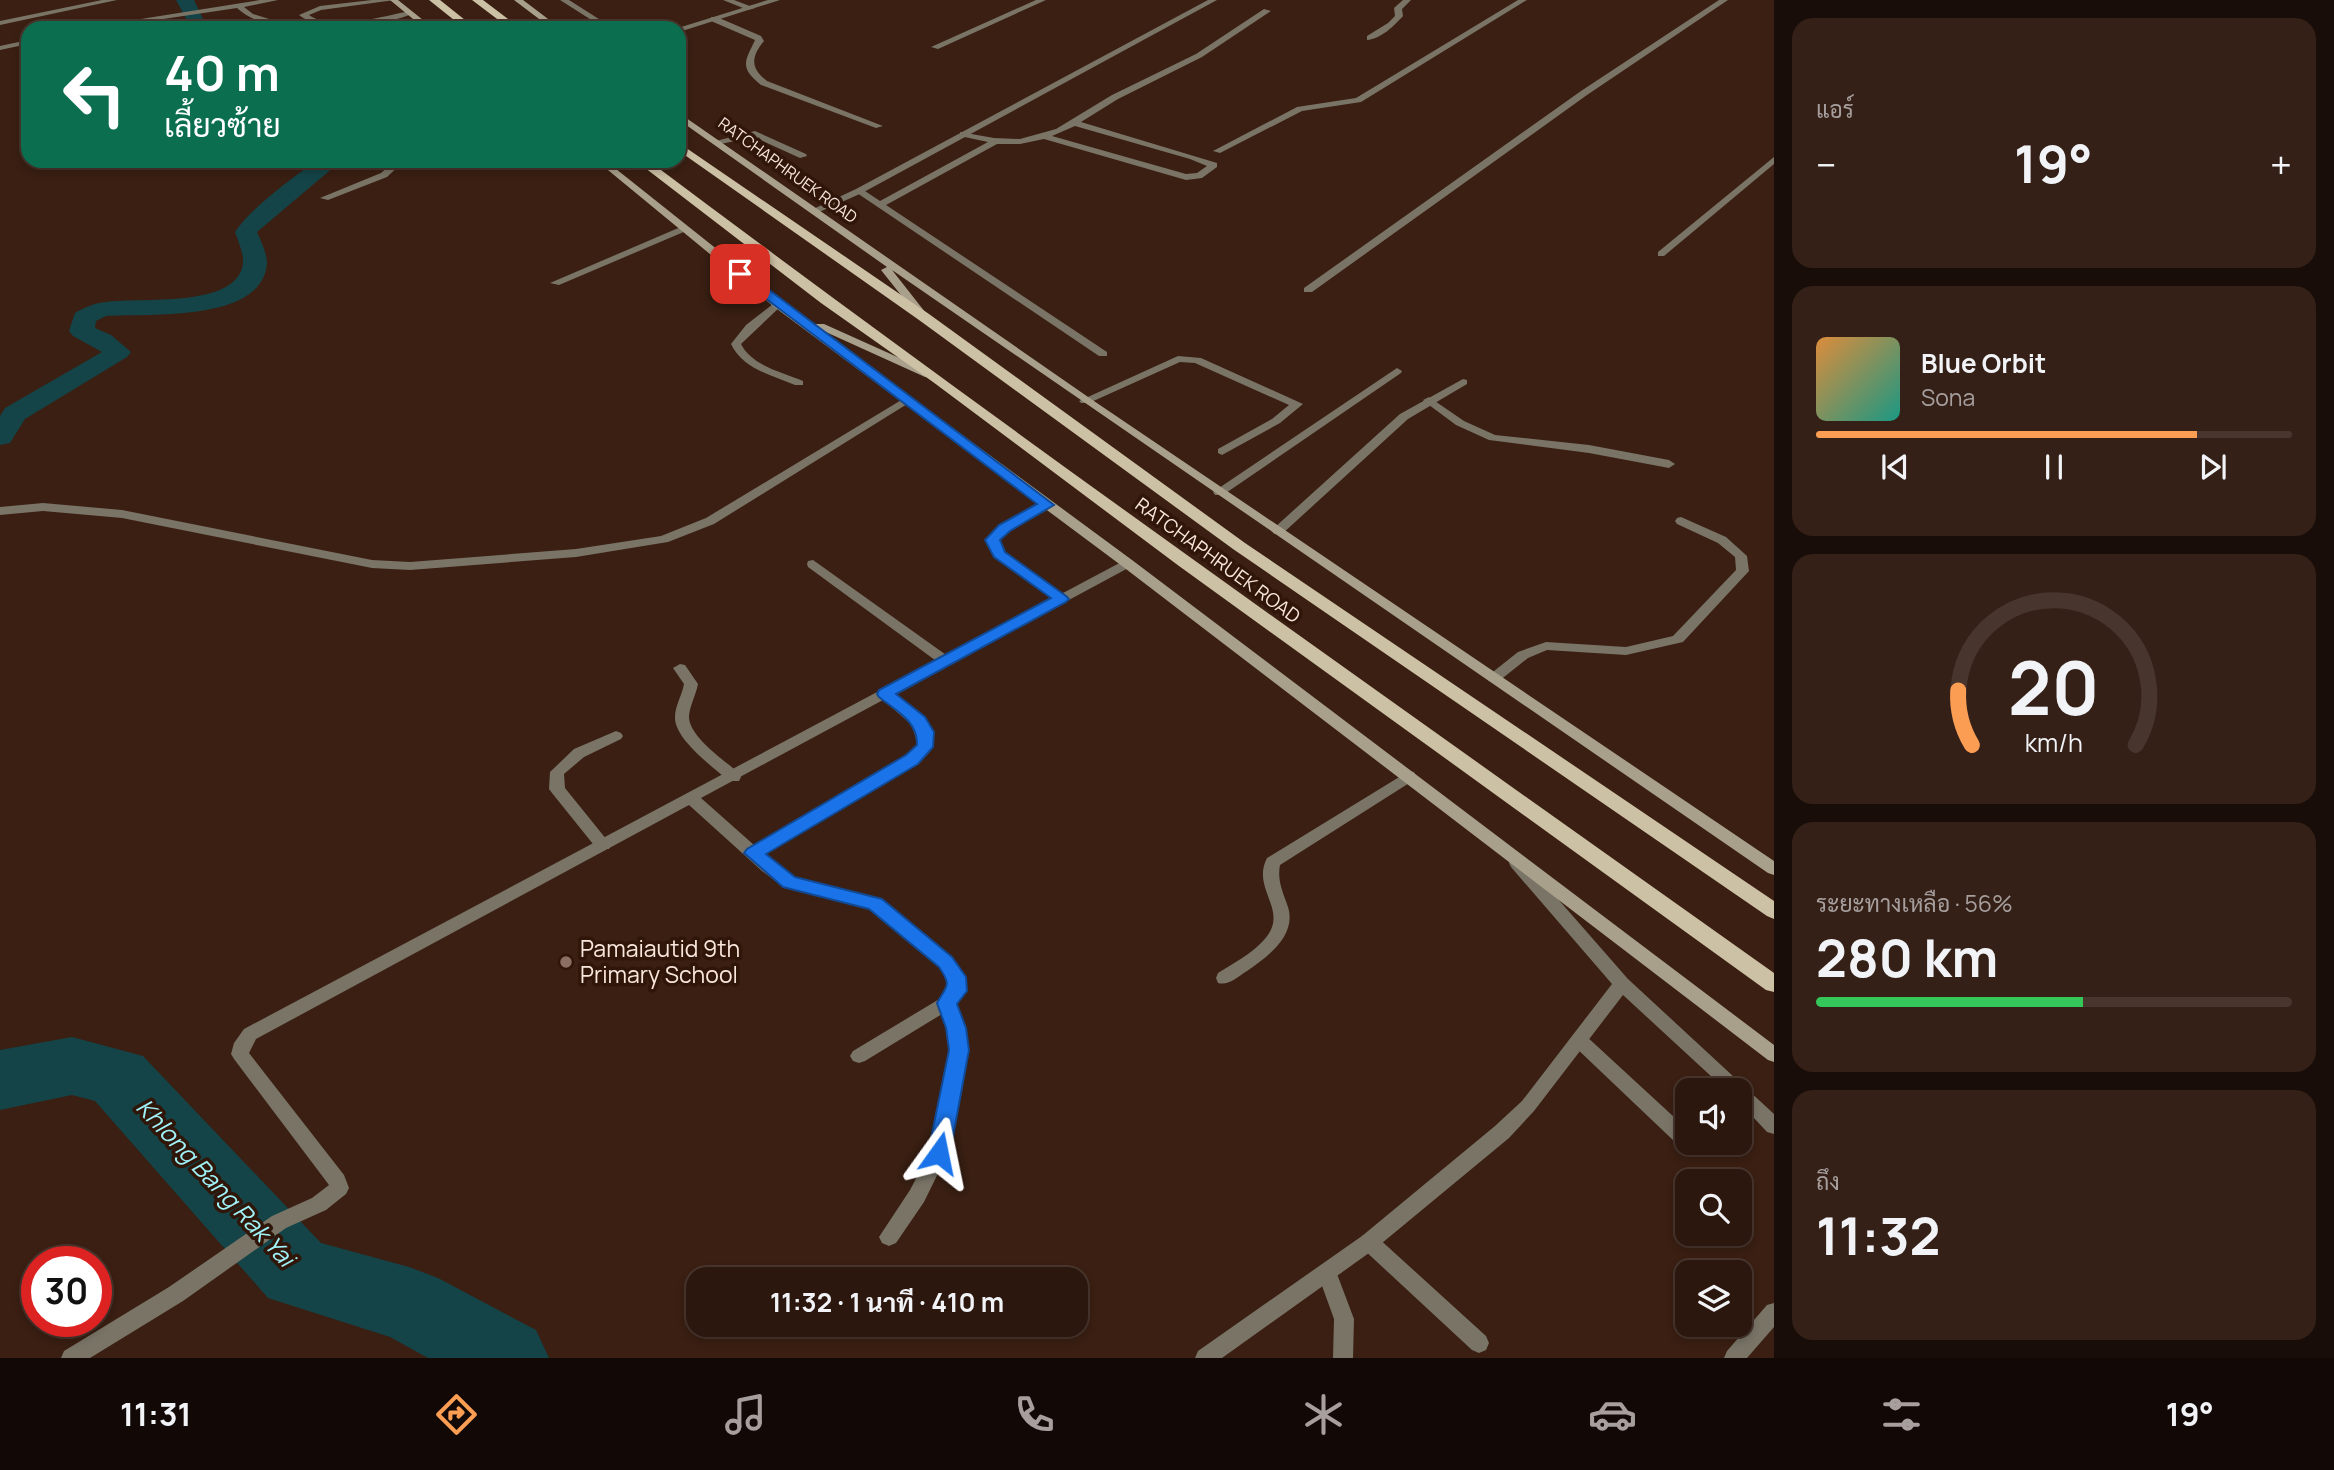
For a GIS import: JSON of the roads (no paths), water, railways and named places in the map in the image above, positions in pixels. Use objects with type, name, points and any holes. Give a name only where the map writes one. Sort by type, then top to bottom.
[{"type":"main road","points":[[392,0],[420,21]]},
{"type":"main road","points":[[433,0],[461,21]]},
{"type":"main road","points":[[477,0],[506,21]]},
{"type":"main road","points":[[522,0],[548,21]]},
{"type":"main road","name":"RATCHAPHRUEK ROAD","points":[[686,121],[874,256]]},
{"type":"main road","name":"RATCHAPHRUEK ROAD","points":[[686,151],[924,317],[1239,546],[1774,911]]},
{"type":"main road","points":[[609,168],[777,303],[1127,563],[1774,1055]]},
{"type":"main road","name":"RATCHAPHRUEK ROAD","points":[[651,168],[826,300],[938,379],[1185,563],[1774,984]]},
{"type":"main road","points":[[874,256],[924,317]]},
{"type":"main road","points":[[874,256],[1084,401],[1774,866]]},
{"type":"main road","points":[[796,315],[938,379]]},
{"type":"street","points":[[0,23],[113,0]]},
{"type":"street","points":[[222,0],[229,8]]},
{"type":"street","points":[[132,21],[274,0]]},
{"type":"street","points":[[311,21],[303,15],[320,9],[361,6],[392,0]]},
{"type":"street","points":[[564,0],[598,21]]},
{"type":"street","points":[[727,0],[751,8]]},
{"type":"street","points":[[686,28],[776,0]]},
{"type":"street","points":[[935,47],[1042,0]]},
{"type":"street","points":[[814,211],[859,191],[1213,0]]},
{"type":"street","points":[[1370,38],[1395,22],[1399,16],[1398,8],[1407,0]]},
{"type":"street","points":[[1217,151],[1300,109],[1358,100],[1523,0]]},
{"type":"street","points":[[1308,290],[1584,93],[1724,0]]},
{"type":"street","points":[[239,6],[250,16],[268,21]]},
{"type":"street","points":[[361,6],[371,20]]},
{"type":"street","points":[[963,134],[994,142],[1021,143],[1046,137],[1097,107],[1214,47],[1248,21],[1267,11]]},
{"type":"street","points":[[360,21],[410,13]]},
{"type":"street","points":[[0,17],[21,26]]},
{"type":"street","points":[[714,19],[758,38],[760,41],[749,50],[748,55],[755,77],[764,83],[879,126]]},
{"type":"street","points":[[0,48],[11,42],[21,41]]},
{"type":"street","points":[[1046,137],[1186,177],[1199,176],[1214,166],[1193,157],[1073,123]]},
{"type":"street","points":[[716,142],[755,134],[803,156]]},
{"type":"street","points":[[880,205],[994,142]]},
{"type":"street","points":[[1661,254],[1774,160]]},
{"type":"street","points":[[325,198],[384,175],[392,168]]},
{"type":"street","points":[[859,191],[1102,354]]},
{"type":"street","points":[[555,283],[683,229]]},
{"type":"street","points":[[777,303],[761,320],[748,328],[736,344],[738,353],[799,383]]},
{"type":"street","points":[[1084,401],[1178,359],[1185,359],[1197,360],[1297,404],[1276,421],[1222,451]]},
{"type":"street","points":[[1219,492],[1397,371]]},
{"type":"street","points":[[1278,531],[1375,445],[1388,428],[1406,413],[1463,382]]},
{"type":"street","points":[[0,511],[43,507],[121,514],[372,564],[410,566],[576,553],[664,539],[710,521],[908,399]]},
{"type":"street","points":[[1429,400],[1460,423],[1493,438],[1589,449],[1669,464]]},
{"type":"street","points":[[1047,505],[1004,528],[992,540],[999,554],[1061,599]]},
{"type":"street","points":[[1494,678],[1522,655],[1546,646],[1626,651],[1678,639],[1743,571],[1741,556],[1722,540],[1681,521]]},
{"type":"street","points":[[71,1358],[96,1352],[279,1222],[319,1204],[339,1188],[337,1181],[240,1054],[243,1043],[250,1034],[734,777],[944,660],[1127,563]]},
{"type":"street","points":[[813,565],[944,660]]},
{"type":"street","points":[[680,668],[691,684],[689,701],[681,717],[683,730],[734,777]]},
{"type":"street","points":[[753,853],[912,760],[925,747],[926,732],[919,721],[885,694]]},
{"type":"street","points":[[603,845],[557,789],[557,772],[579,753],[616,736]]},
{"type":"street","points":[[1224,978],[1271,942],[1282,926],[1282,911],[1271,882],[1273,862],[1409,776]]},
{"type":"street","points":[[692,799],[790,883],[875,904],[945,962],[957,977],[957,991],[947,1003],[859,1056]]},
{"type":"street","points":[[1505,850],[1622,984],[1725,1078]]},
{"type":"street","points":[[1205,1358],[1369,1242],[1502,1132],[1528,1106],[1622,984]]},
{"type":"street","points":[[889,1237],[917,1196],[939,1153],[959,1050],[956,1028],[947,1003]]},
{"type":"street","points":[[1579,1040],[1675,1129]]},
{"type":"street","points":[[1752,1104],[1774,1126]]},
{"type":"street","points":[[1369,1242],[1479,1343]]},
{"type":"street","points":[[1327,1272],[1344,1318],[1343,1358]]},
{"type":"street","points":[[1734,1358],[1774,1312]]},
{"type":"waterway","points":[[185,0],[196,21]]},
{"type":"waterway","points":[[0,437],[15,414],[118,352],[102,340],[82,331],[84,318],[104,309],[211,302],[235,294],[251,281],[256,261],[246,232],[320,168]]},
{"type":"waterway","name":"Khlong Bang Rak Yai","points":[[0,1080],[72,1066],[118,1077],[296,1272],[409,1305],[507,1358]]},
{"type":"place","name":"Pamaiautid 9th Primary School","points":[[566,962]]}]
